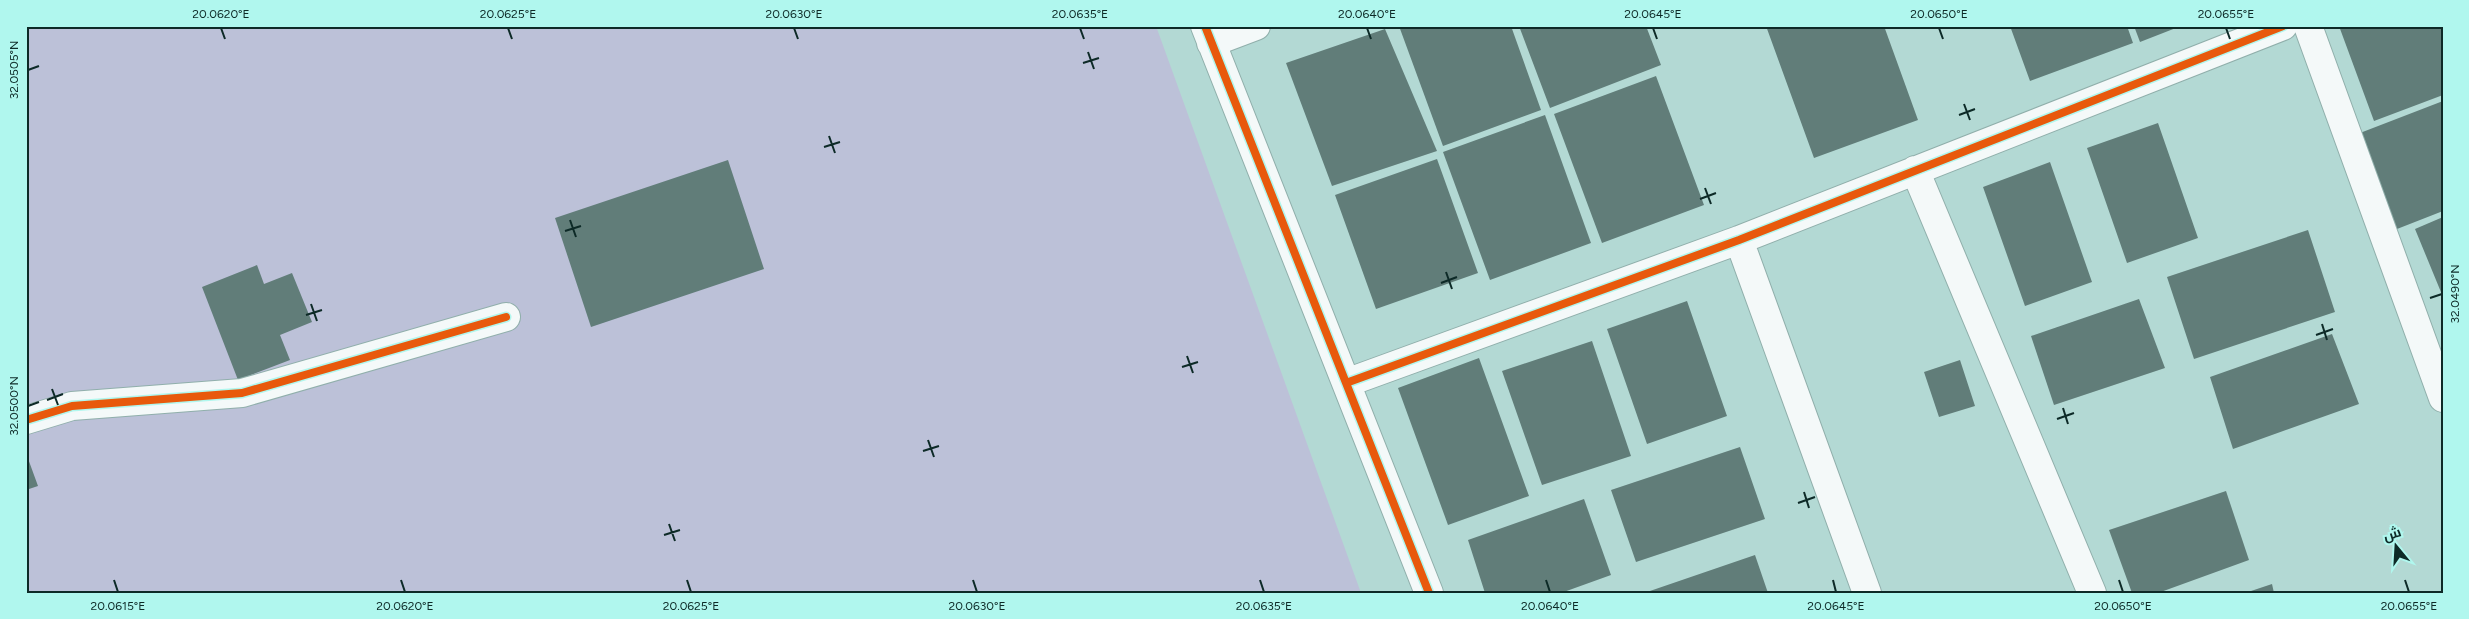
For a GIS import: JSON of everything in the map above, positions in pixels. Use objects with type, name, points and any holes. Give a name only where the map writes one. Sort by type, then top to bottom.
[{"type":"street","points":[[1256,26],[1208,35],[1429,593]]},
{"type":"street","points":[[1346,383],[1739,240],[2282,26]]},
{"type":"street","points":[[2308,26],[2443,398]]},
{"type":"street","points":[[1915,170],[2092,593]]},
{"type":"street","points":[[1739,240],[1867,593]]},
{"type":"street","points":[[26,420],[72,406],[242,393],[506,318]]},
{"type":"shaded area","points":[[26,26],[1156,26],[1361,593],[26,593]]},
{"type":"building","points":[[1399,26],[1511,26],[1541,110],[1443,146]]},
{"type":"building","points":[[1519,26],[1646,26],[1661,65],[1550,108]]},
{"type":"building","points":[[1766,26],[1884,26],[1918,120],[1814,158]]},
{"type":"building","points":[[2010,26],[2127,26],[2133,43],[2030,81]]},
{"type":"building","points":[[2134,26],[2181,26],[2140,42]]},
{"type":"building","points":[[2339,26],[2443,26],[2443,95],[2374,121]]},
{"type":"building","points":[[1385,29],[1437,151],[1332,186],[1286,63]]},
{"type":"building","points":[[1656,76],[1704,205],[1602,243],[1554,114]]},
{"type":"building","points":[[2443,101],[2443,211],[2397,229],[2360,133]]},
{"type":"building","points":[[1545,115],[1591,243],[1490,280],[1443,152]]},
{"type":"building","points":[[2158,123],[2198,238],[2127,263],[2087,148]]},
{"type":"building","points":[[1437,159],[1478,273],[1376,309],[1335,195]]},
{"type":"building","points":[[728,160],[764,269],[591,327],[555,218]]},
{"type":"building","points":[[2050,162],[2092,282],[2025,306],[1983,187]]},
{"type":"building","points":[[2443,217],[2443,297],[2415,229]]},
{"type":"building","points":[[2308,230],[2335,312],[2194,359],[2167,277]]},
{"type":"building","points":[[257,265],[264,284],[292,273],[312,322],[280,335],[290,360],[238,380],[202,287]]},
{"type":"building","points":[[2139,299],[2165,368],[2054,405],[2031,336]]},
{"type":"building","points":[[1687,301],[1727,416],[1647,444],[1607,329]]},
{"type":"building","points":[[2332,334],[2359,404],[2233,449],[2210,377]]},
{"type":"building","points":[[1592,341],[1631,456],[1542,485],[1502,371]]},
{"type":"building","points":[[1479,358],[1529,496],[1448,525],[1398,388]]},
{"type":"building","points":[[1960,360],[1975,406],[1939,417],[1924,372]]},
{"type":"building","points":[[1740,447],[1765,519],[1636,562],[1611,490]]},
{"type":"building","points":[[26,453],[38,486],[26,490]]},
{"type":"building","points":[[2226,491],[2249,560],[2158,593],[2132,593],[2109,530]]},
{"type":"building","points":[[1584,499],[1611,575],[1561,593],[1485,593],[1468,540]]},
{"type":"building","points":[[1755,555],[1768,593],[1647,593],[1647,592]]},
{"type":"building","points":[[2272,584],[2274,593],[2248,593],[2248,592]]},
{"type":"cycle path","points":[[1205,26],[1429,593]]},
{"type":"cycle path","points":[[1346,383],[1739,240],[2283,26]]},
{"type":"cycle path","points":[[26,420],[72,406],[242,393],[506,317]]}]
